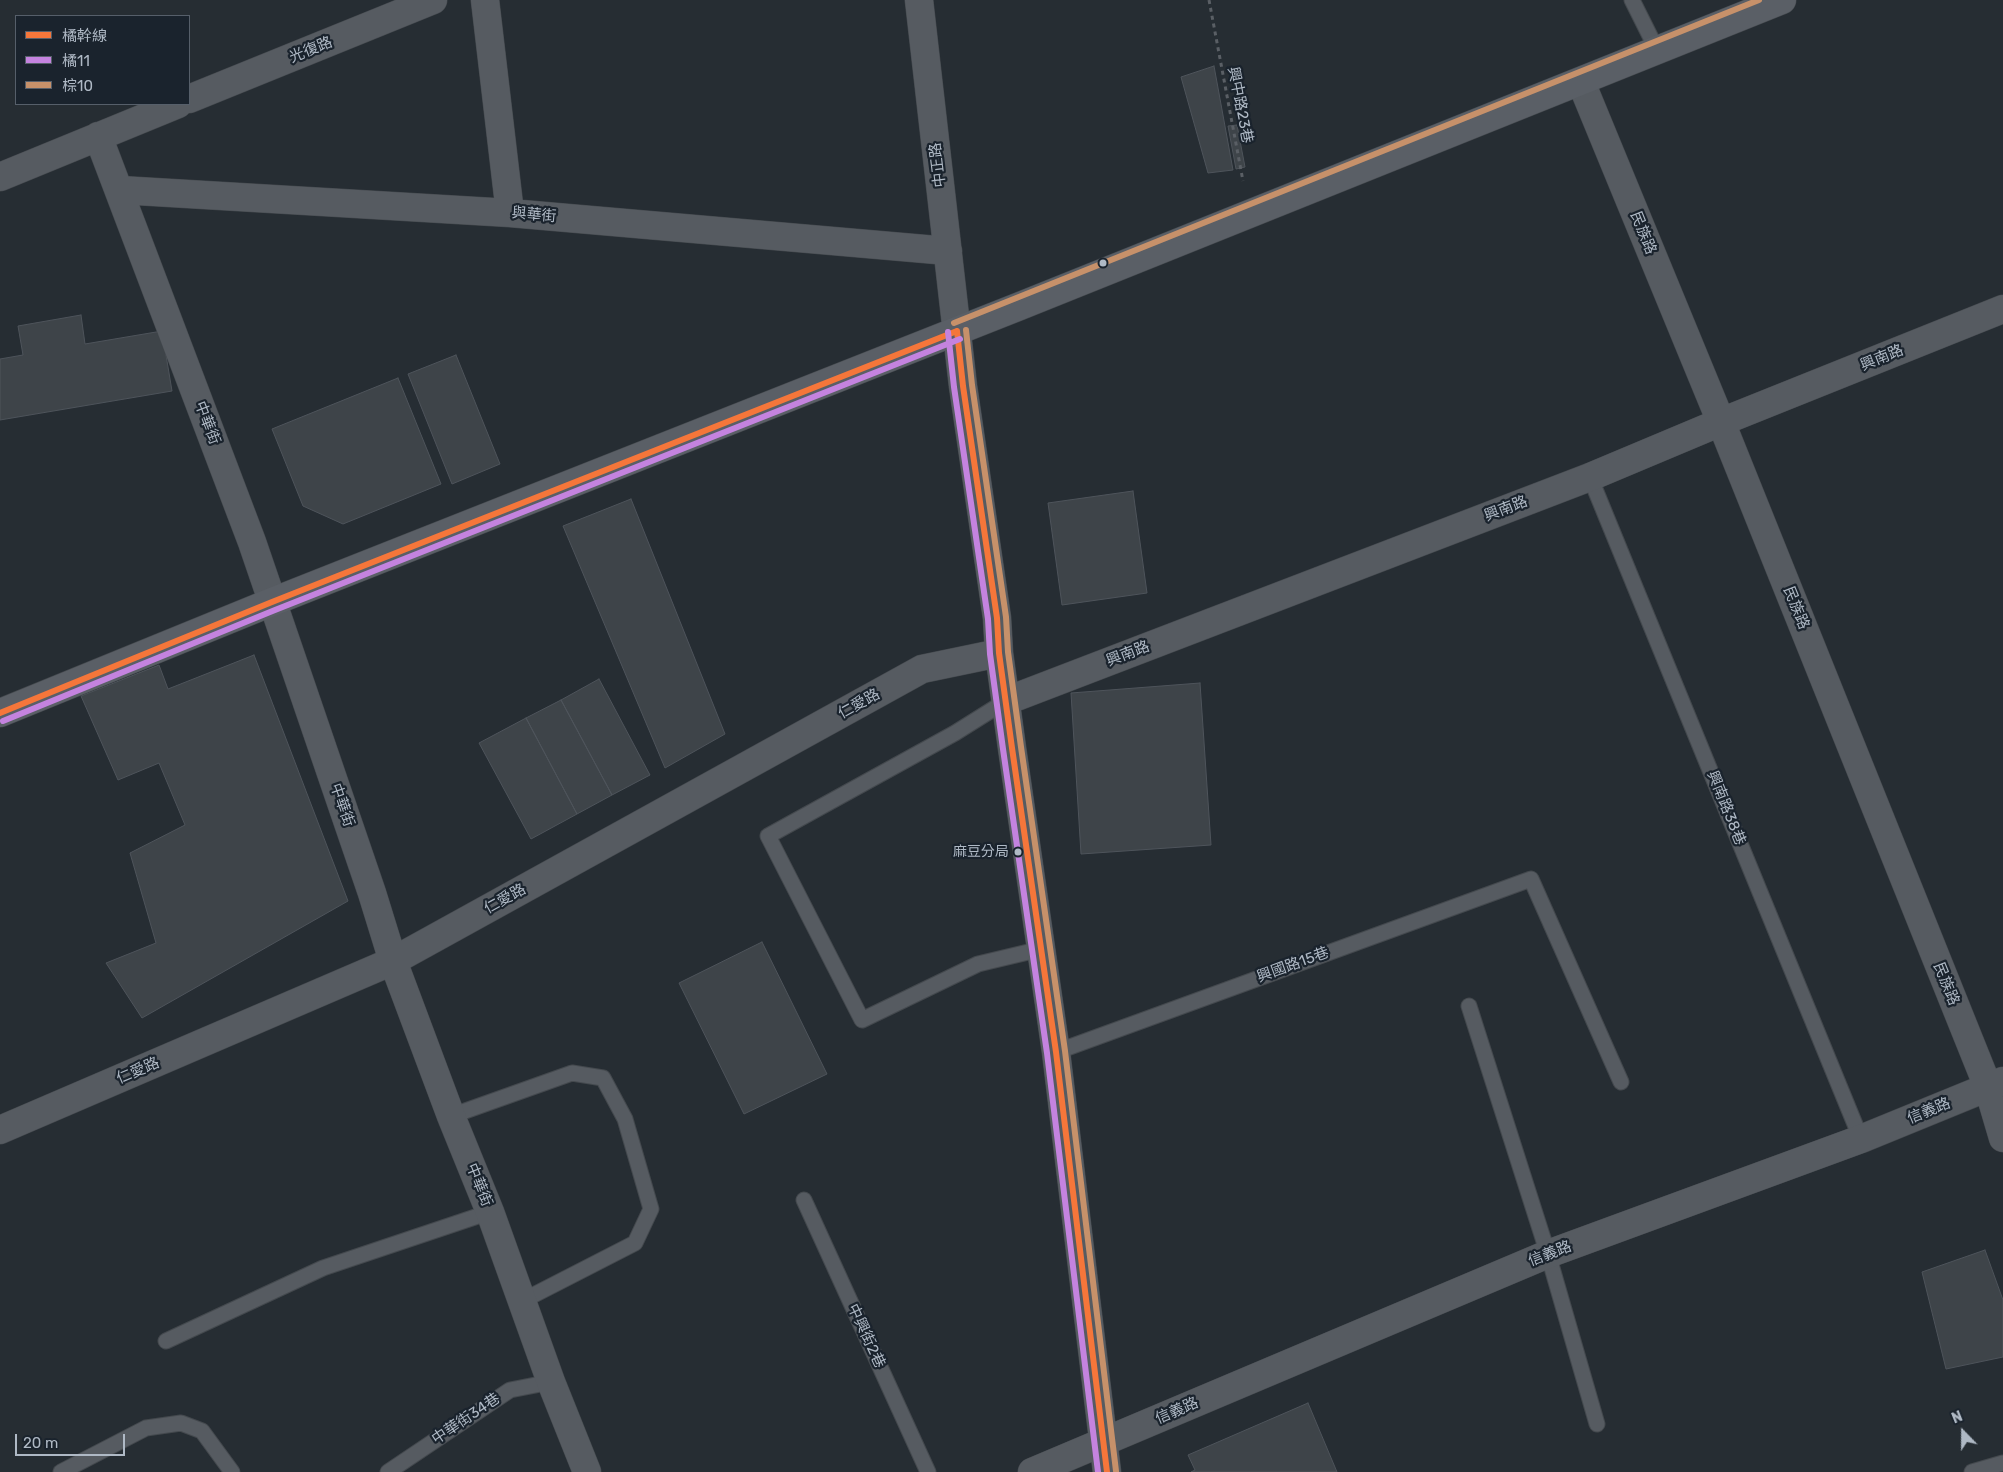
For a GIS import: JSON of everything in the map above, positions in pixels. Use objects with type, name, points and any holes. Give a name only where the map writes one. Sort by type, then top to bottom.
[{"type":"main road","points":[[0,713],[272,602],[957,331],[1782,0]]},
{"type":"street","name":"光復路","points":[[190,100],[433,0]]},
{"type":"street","points":[[485,0],[510,213]]},
{"type":"street","name":"中正路","points":[[919,0],[963,386],[997,618],[999,653],[1056,1052],[1107,1472]]},
{"type":"street","name":"民族路","points":[[1581,82],[1995,1084],[2003,1138]]},
{"type":"street","points":[[0,177],[176,105]]},
{"type":"street","name":"中華街","points":[[98,136],[252,542],[372,893],[393,961],[451,1116],[490,1212],[551,1382],[587,1472]]},
{"type":"street","name":"與華街","points":[[120,190],[510,213],[948,251]]},
{"type":"street","name":"興南路","points":[[1006,701],[1590,477],[1721,422],[2003,309]]},
{"type":"street","name":"仁愛路","points":[[0,1130],[393,961],[922,669],[999,653]]},
{"type":"street","name":"信義路","points":[[1032,1472],[1548,1254],[1861,1139],[1995,1084]]},
{"type":"lane","points":[[1632,0],[1657,50]]},
{"type":"lane","name":"興南路38巷","points":[[1590,477],[1861,1139]]},
{"type":"lane","points":[[1006,701],[954,733],[768,836],[862,1020],[978,964],[1041,949]]},
{"type":"lane","name":"興國路15巷","points":[[1056,1052],[1531,879],[1621,1082]]},
{"type":"lane","points":[[1469,1006],[1548,1254],[1597,1424]]},
{"type":"lane","points":[[451,1116],[572,1074],[603,1078],[625,1119],[651,1209],[635,1243],[522,1301]]},
{"type":"lane","name":"中興街2巷","points":[[804,1200],[928,1472]]},
{"type":"lane","points":[[166,1341],[323,1268],[490,1212]]},
{"type":"lane","name":"中華街34巷","points":[[388,1472],[510,1390],[551,1382]]},
{"type":"lane","points":[[61,1472],[146,1428],[181,1423],[202,1431],[232,1472]]},
{"type":"lane","points":[[1972,1472],[2003,1463]]},
{"type":"path","name":"興中路23巷","points":[[1209,0],[1249,213]]},
{"type":"building","points":[[1214,66],[1233,170],[1208,173],[1181,77]]},
{"type":"building","points":[[1237,125],[1245,167],[1236,169],[1228,126]]},
{"type":"building","points":[[81,315],[85,344],[162,331],[172,391],[0,420],[0,359],[23,355],[18,326]]},
{"type":"building","points":[[456,355],[500,464],[452,484],[408,374]]},
{"type":"building","points":[[398,378],[441,484],[343,524],[303,506],[272,429]]},
{"type":"building","points":[[1133,491],[1147,593],[1062,605],[1048,503]]},
{"type":"building","points":[[631,499],[725,734],[665,768],[563,526]]},
{"type":"building","points":[[254,655],[348,901],[142,1018],[106,963],[156,943],[130,853],[185,825],[159,763],[118,780],[81,696],[159,665],[168,689]]},
{"type":"building","points":[[599,679],[650,775],[612,795],[561,700]]},
{"type":"building","points":[[1200,683],[1211,845],[1081,854],[1071,693]]},
{"type":"building","points":[[561,700],[612,795],[577,814],[526,718]]},
{"type":"building","points":[[526,718],[577,814],[531,839],[479,743]]},
{"type":"building","points":[[762,942],[827,1074],[744,1114],[679,983]]},
{"type":"building","points":[[1985,1250],[2003,1300],[2003,1357],[1946,1369],[1922,1272]]},
{"type":"building","points":[[1308,1403],[1337,1472],[1191,1472],[1195,1470],[1188,1455]]},
{"type":"transit line","name":"棕10","points":[[954,323],[1759,0]]},
{"type":"transit line","name":"棕10","points":[[966,330],[972,385],[1006,617],[1008,652],[1021,747],[1065,1051],[1116,1471]]},
{"type":"transit line","name":"橘幹線","points":[[957,331],[963,386],[997,618],[999,653],[1012,748],[1056,1052],[1107,1472]]},
{"type":"transit line","name":"橘幹線","points":[[0,713],[272,602],[957,331]]},
{"type":"transit line","name":"橘11","points":[[948,332],[954,387],[988,619],[990,654],[1003,749],[1047,1053],[1098,1472]]},
{"type":"transit line","name":"橘11","points":[[3,721],[275,610],[960,339]]},
{"type":"place","name":"麻豆分局","points":[[1018,852]]}]
